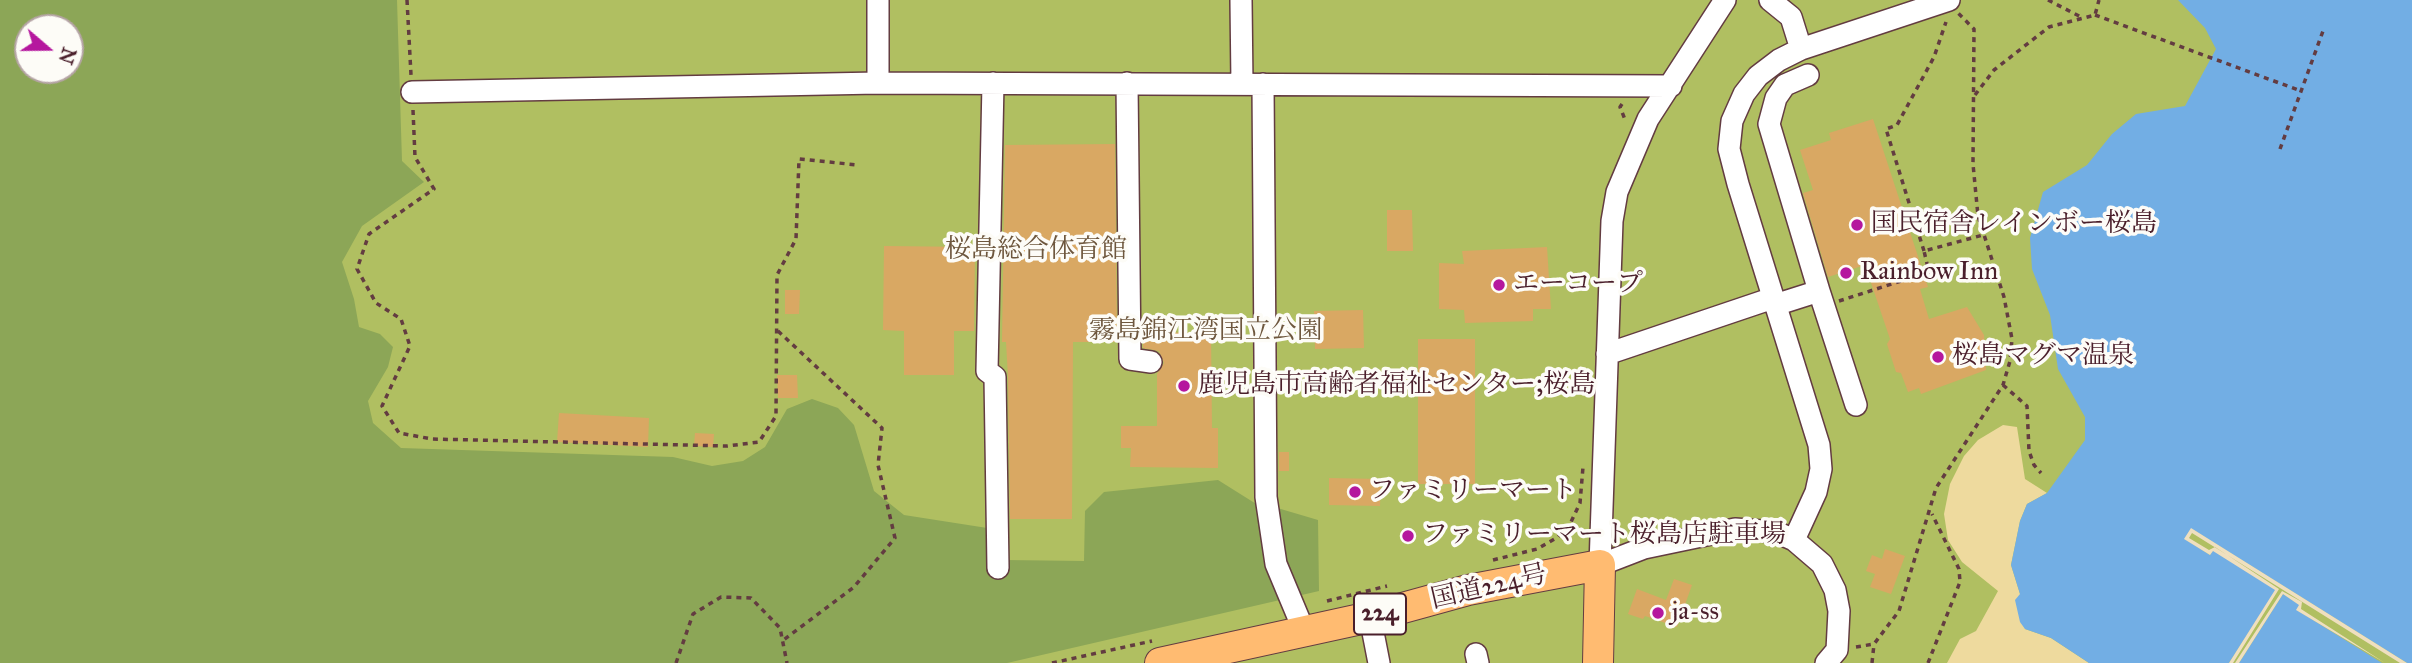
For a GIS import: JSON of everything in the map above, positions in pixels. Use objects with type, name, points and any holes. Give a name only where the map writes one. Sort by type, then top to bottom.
[{"type":"highway","name":"国道224号","points":[[1157,652],[1299,620],[1370,617],[1468,590],[1600,565]]},
{"type":"highway","points":[[1598,663],[1600,565]]},
{"type":"street","points":[[878,0],[878,83]]},
{"type":"street","points":[[1241,0],[1253,84],[1266,497],[1276,564],[1299,620]]},
{"type":"street","points":[[1725,0],[1648,119],[1617,191],[1612,221],[1600,565],[1644,548],[1735,529],[1776,532],[1794,540],[1822,564],[1835,590],[1839,611],[1834,659]]},
{"type":"street","points":[[1770,0],[1791,17],[1801,49]]},
{"type":"street","points":[[1794,540],[1816,492],[1821,469],[1819,445],[1729,149],[1732,121],[1744,94],[1758,76],[1801,49],[1944,2]]},
{"type":"street","points":[[1808,75],[1797,77],[1785,85],[1776,98],[1769,124],[1856,405]]},
{"type":"street","points":[[412,92],[878,83],[1671,86]]},
{"type":"street","points":[[993,83],[986,371],[995,377],[998,568]]},
{"type":"street","points":[[1127,83],[1130,359],[1151,362]]},
{"type":"street","points":[[1607,354],[1774,302],[1822,299]]},
{"type":"street","points":[[1370,617],[1379,663]]},
{"type":"path","points":[[407,0],[415,157],[434,189],[369,234],[358,268],[376,303],[401,319],[410,346],[382,406],[400,433],[432,439],[727,446],[759,442],[776,416],[777,275],[796,239],[799,159],[858,165]]},
{"type":"path","points":[[2048,0],[2083,19]]},
{"type":"path","points":[[2095,15],[2099,0]]},
{"type":"path","points":[[1872,663],[1874,644],[1899,611],[1931,513],[1936,488],[2003,385],[2012,339],[2004,297],[1978,216],[1973,164],[1974,29],[1944,2]]},
{"type":"path","points":[[1822,299],[1930,272],[1886,129],[1896,125],[1934,57],[1947,20],[1944,2]]},
{"type":"path","points":[[1973,97],[1994,70],[2049,27],[2095,15],[2301,91]]},
{"type":"path","points":[[2280,149],[2323,31]]},
{"type":"path","points":[[1625,130],[1626,119],[1620,107],[1633,86]]},
{"type":"path","points":[[1924,251],[1984,235]]},
{"type":"path","points":[[778,331],[882,428],[878,465],[895,538],[853,587],[782,641]]},
{"type":"path","points":[[2003,385],[2027,406],[2029,451],[2034,465],[2041,473]]},
{"type":"path","points":[[1488,561],[1537,549],[1558,537],[1570,524],[1580,503],[1583,463]]},
{"type":"path","points":[[1928,663],[1960,582],[1959,569],[1931,513]]},
{"type":"path","points":[[1299,620],[1388,586]]},
{"type":"path","points":[[676,663],[693,614],[721,597],[751,597],[780,628],[787,663]]},
{"type":"path","points":[[1834,659],[1874,644]]},
{"type":"path","points":[[1052,663],[1157,652]]},
{"type":"green space","name":"霧島錦江湾国立公園","points":[[0,0],[2412,0],[2412,663],[0,663]]},
{"type":"green space","points":[[0,0],[397,0],[402,161],[424,182],[362,226],[342,262],[354,299],[359,327],[380,334],[393,347],[388,367],[368,401],[373,423],[401,448],[673,457],[712,466],[743,461],[765,447],[787,409],[812,399],[838,408],[854,425],[874,491],[904,515],[1000,530],[1005,560],[1084,561],[1085,511],[1104,492],[1218,480],[1261,507],[1274,507],[1318,520],[1319,591],[1007,663],[0,663]]},
{"type":"sand","points":[[2003,425],[2017,427],[2025,479],[2047,493],[2027,504],[2020,521],[2011,565],[2020,594],[2025,629],[2051,638],[2089,663],[1947,663],[1960,639],[1976,631],[1998,591],[1962,562],[1948,540],[1944,514],[1950,484],[1964,456],[1978,440]]},
{"type":"water","points":[[2178,0],[2412,0],[2412,663],[2407,663],[2192,529],[2185,539],[2210,555],[2213,550],[2276,590],[2229,663],[2089,663],[2051,638],[2025,629],[2020,622],[2015,600],[2020,594],[2011,565],[2020,521],[2027,504],[2047,493],[2085,440],[2085,417],[2058,369],[2050,315],[2032,269],[2030,238],[2043,192],[2087,165],[2112,134],[2136,114],[2185,106],[2216,49],[2205,28]]},
{"type":"water","points":[[2283,594],[2300,605],[2297,610],[2382,663],[2239,663]]},
{"type":"pier","points":[[2191,528],[2407,663],[2400,663],[2227,555],[2279,589],[2233,663],[2229,663],[2275,590],[2213,551],[2210,555],[2184,539]],"holes":[[[2192,533],[2215,547],[2209,550],[2189,538]]]},
{"type":"pier","points":[[2282,591],[2302,602],[2301,609],[2385,663],[2296,610],[2299,605],[2283,594],[2239,663],[2235,663]]},
{"type":"building","points":[[1873,119],[1928,287],[1920,289],[1929,319],[1967,307],[1984,335],[1986,370],[1921,394],[1919,388],[1908,392],[1901,373],[1896,372],[1887,344],[1890,339],[1865,265],[1828,277],[1803,193],[1813,190],[1800,150],[1831,140],[1829,133]]},
{"type":"building","points":[[1115,144],[1117,342],[1073,342],[1072,519],[1010,519],[1008,377],[1006,342],[1002,342],[1005,145]]},
{"type":"building","points":[[1387,210],[1412,210],[1413,251],[1387,251]]},
{"type":"building","points":[[884,246],[975,247],[974,331],[954,331],[954,375],[904,375],[904,331],[883,330]]},
{"type":"building","points":[[1547,247],[1551,309],[1533,309],[1533,321],[1465,323],[1464,310],[1439,309],[1439,263],[1464,264],[1462,251]]},
{"type":"building","points":[[785,290],[800,290],[799,314],[785,314]]},
{"type":"building","points":[[1363,310],[1364,348],[1315,349],[1314,311]]},
{"type":"building","name":"鹿児島市高齢者福祉センター;桜島","points":[[1143,332],[1211,333],[1212,428],[1218,428],[1218,468],[1130,467],[1131,448],[1121,448],[1121,426],[1157,426],[1157,374],[1164,363],[1159,351],[1143,348]]},
{"type":"building","points":[[1418,339],[1475,339],[1475,484],[1418,484]]},
{"type":"building","points":[[777,375],[797,375],[798,398],[778,398]]},
{"type":"building","points":[[559,413],[649,418],[648,447],[557,442]]},
{"type":"building","points":[[695,433],[714,434],[713,447],[694,446]]},
{"type":"building","points":[[1279,452],[1289,452],[1289,471],[1279,471]]},
{"type":"building","name":"ファミリーマート","points":[[1329,478],[1381,479],[1380,506],[1329,505]]},
{"type":"building","points":[[1885,549],[1905,556],[1891,594],[1870,587],[1875,574],[1866,571],[1872,555],[1882,559]]},
{"type":"building","points":[[1674,579],[1692,585],[1677,627],[1645,616],[1643,619],[1628,614],[1637,589],[1666,600]]},
{"type":"place","name":"国民宿舎レインボー桜島","points":[[1857,225]]},
{"type":"place","name":"Rainbow Inn","points":[[1846,273]]},
{"type":"place","name":"エーコープ","points":[[1499,285]]},
{"type":"place","name":"桜島マグマ温泉","points":[[1938,357]]},
{"type":"place","name":"鹿児島市高齢者福祉センター;桜島","points":[[1184,386]]},
{"type":"place","name":"ファミリーマート","points":[[1355,492]]},
{"type":"place","name":"ファミリーマート桜島店駐車場","points":[[1408,536]]},
{"type":"place","name":"ja-ss","points":[[1658,613]]},
{"type":"park label","name":"桜島総合体育館","points":[[1036,251]]}]
